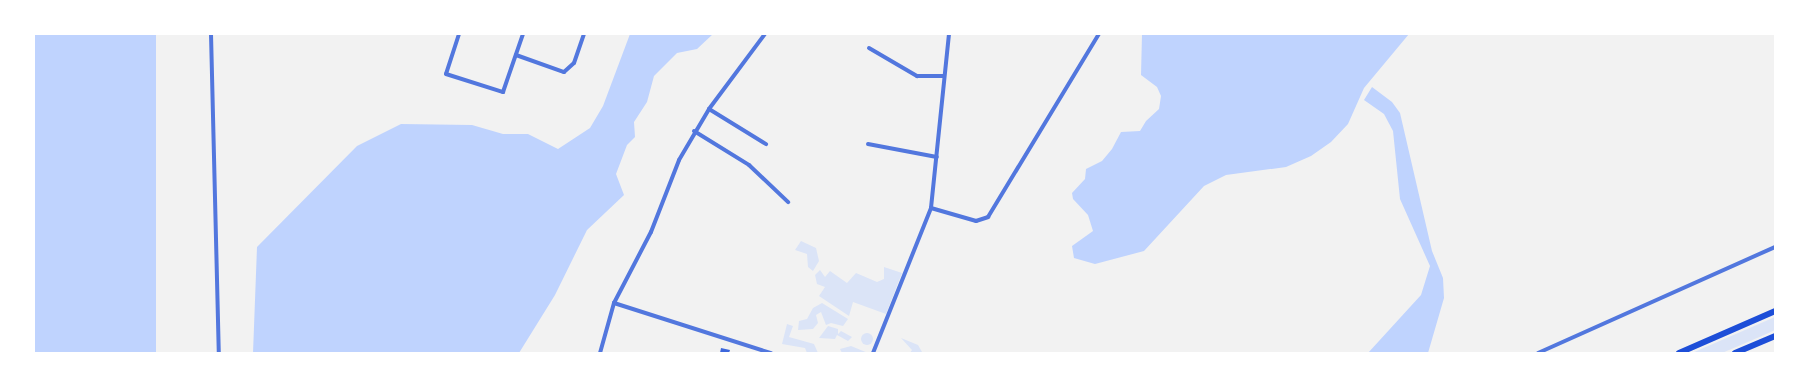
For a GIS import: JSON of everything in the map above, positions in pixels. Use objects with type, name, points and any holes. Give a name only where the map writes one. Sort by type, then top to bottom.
[{"type":"highway","points":[[1679,353],[1775,311]]},
{"type":"highway","points":[[1735,353],[1775,336]]},
{"type":"street","points":[[211,34],[219,353]]},
{"type":"street","points":[[459,34],[446,74],[504,92],[523,34]]},
{"type":"street","points":[[516,55],[564,72],[574,64],[584,34]]},
{"type":"street","points":[[600,353],[614,303],[651,232],[671,179],[694,131],[708,109],[743,66],[765,34]]},
{"type":"street","points":[[873,353],[931,208],[943,76],[949,34]]},
{"type":"street","points":[[931,208],[976,221],[988,217],[1100,34]]},
{"type":"street","points":[[869,48],[917,76],[943,76]]},
{"type":"street","points":[[708,109],[766,144]]},
{"type":"street","points":[[694,131],[749,165],[788,202]]},
{"type":"street","points":[[868,144],[936,158]]},
{"type":"street","points":[[1538,353],[1775,247]]},
{"type":"street","points":[[614,303],[771,353]]},
{"type":"shaded area","points":[[801,241],[816,248],[819,261],[813,271],[808,267],[807,254],[795,250]]},
{"type":"shaded area","points":[[884,267],[902,273],[886,314],[853,302],[849,316],[819,296],[825,287],[817,284],[815,275],[820,270],[825,277],[830,271],[847,283],[856,273],[877,282],[884,279]]},
{"type":"shaded area","points":[[822,303],[848,319],[843,326],[831,323],[826,325],[821,312],[816,315],[818,323],[813,329],[798,330],[799,321],[807,319],[813,308]]},
{"type":"shaded area","points":[[1775,317],[1775,330],[1764,335],[1722,353],[1692,353]]},
{"type":"shaded area","points":[[787,324],[793,326],[789,337],[814,344],[818,353],[807,353],[805,348],[782,344]]},
{"type":"shaded area","points":[[828,326],[838,329],[838,334],[841,331],[852,337],[848,341],[837,335],[835,339],[819,338]]},
{"type":"shaded area","points":[[869,333],[872,334],[872,344],[865,345],[862,344],[861,337],[862,334]]},
{"type":"shaded area","points":[[901,338],[918,345],[922,352],[910,353],[912,350]]},
{"type":"shaded area","points":[[851,346],[868,353],[842,353],[840,349]]},
{"type":"water","points":[[34,34],[156,34],[156,353],[34,353]]},
{"type":"water","points":[[630,34],[713,34],[697,49],[677,53],[654,76],[647,102],[634,122],[635,137],[627,145],[616,174],[624,195],[587,230],[555,295],[519,353],[253,353],[257,247],[357,146],[401,124],[472,125],[503,134],[528,134],[558,149],[590,128],[603,106]]},
{"type":"water","points":[[1142,34],[1409,34],[1364,88],[1348,124],[1331,142],[1311,156],[1286,167],[1226,175],[1204,186],[1144,251],[1095,264],[1074,258],[1072,246],[1093,231],[1088,215],[1073,199],[1072,193],[1085,179],[1086,169],[1102,161],[1112,149],[1121,132],[1140,131],[1146,121],[1159,109],[1161,96],[1157,87],[1141,75]]},
{"type":"water","points":[[1372,87],[1392,102],[1400,113],[1432,251],[1443,278],[1444,298],[1428,353],[1368,353],[1421,295],[1430,266],[1400,199],[1393,131],[1384,114],[1364,100]]},
{"type":"building","points":[[721,348],[730,350],[729,353],[720,353]]}]
